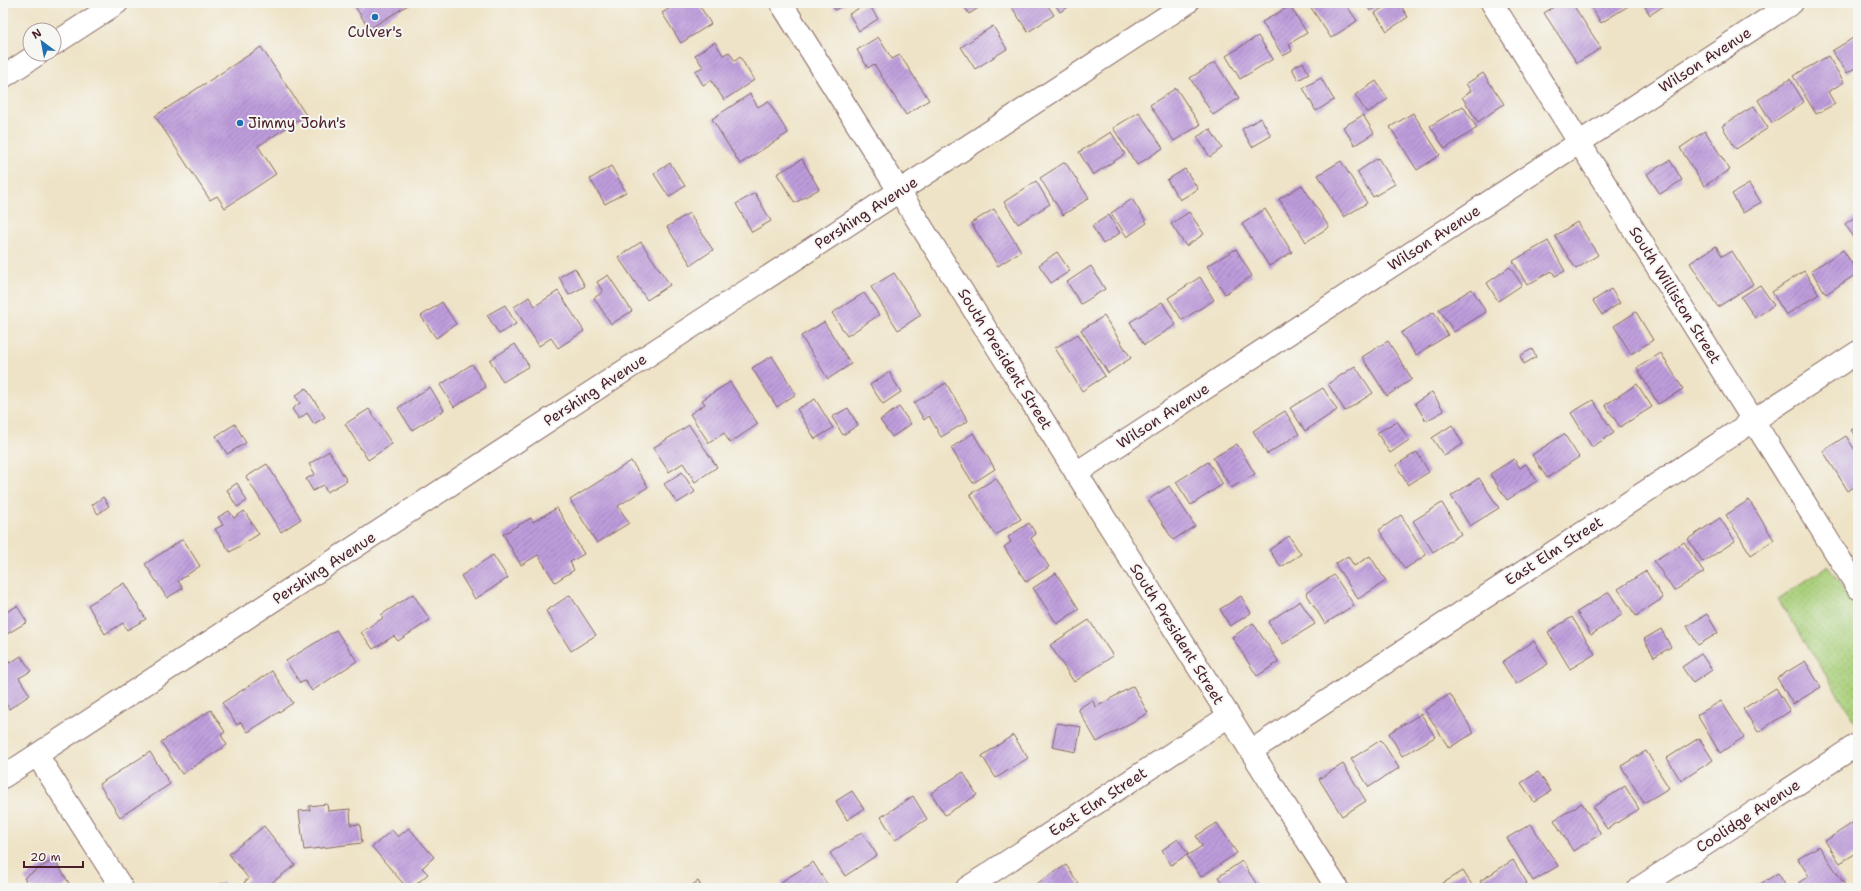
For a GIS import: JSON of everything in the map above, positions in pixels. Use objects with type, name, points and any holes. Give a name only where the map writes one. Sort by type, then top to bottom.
[{"type":"street","points":[[62,39],[117,3]]},
{"type":"street","name":"South President Street","points":[[781,3],[1251,751]]},
{"type":"street","name":"Pershing Avenue","points":[[6,770],[37,755],[1187,3]]},
{"type":"street","name":"South Williston Street","points":[[1492,3],[1858,588]]},
{"type":"street","name":"Wilson Avenue","points":[[1076,473],[1792,3]]},
{"type":"street","points":[[3,77],[26,62]]},
{"type":"street","name":"East Elm Street","points":[[1251,751],[1858,352]]},
{"type":"street","name":"East Elm Street","points":[[967,888],[1229,716]]},
{"type":"street","name":"Coolidge Avenue","points":[[1639,888],[1858,744]]},
{"type":"street","points":[[1251,751],[1337,888]]},
{"type":"street","points":[[37,755],[122,888]]},
{"type":"green space","points":[[1828,566],[1858,611],[1858,726],[1778,599]]},
{"type":"building","name":"Culver's","points":[[353,3],[407,3],[408,5],[369,29]]},
{"type":"building","points":[[667,3],[698,3],[711,24],[681,43],[662,13],[670,8]]},
{"type":"building","points":[[831,3],[847,3],[835,10]]},
{"type":"building","points":[[868,3],[878,19],[859,31],[849,14]]},
{"type":"building","points":[[962,3],[986,3],[969,14]]},
{"type":"building","points":[[1009,3],[1046,3],[1054,15],[1028,32]]},
{"type":"building","points":[[1054,3],[1074,3],[1060,12]]},
{"type":"building","points":[[1308,3],[1345,3],[1357,21],[1331,38]]},
{"type":"building","points":[[1365,3],[1383,3],[1370,11]]},
{"type":"building","points":[[1390,3],[1399,3],[1408,17],[1387,31],[1375,13]]},
{"type":"building","points":[[1560,3],[1572,3],[1601,48],[1577,63],[1544,13]]},
{"type":"building","points":[[1589,3],[1633,3],[1601,23]]},
{"type":"building","points":[[1643,3],[1668,3],[1650,15]]},
{"type":"building","points":[[1290,6],[1307,33],[1289,44],[1292,51],[1283,56],[1262,22]]},
{"type":"building","points":[[993,26],[1007,49],[975,69],[961,47]]},
{"type":"building","points":[[1858,35],[1858,66],[1847,73],[1832,51]]},
{"type":"building","points":[[1258,36],[1273,59],[1240,79],[1226,56]]},
{"type":"building","points":[[878,37],[892,59],[900,55],[929,100],[906,115],[874,64],[868,68],[857,50]]},
{"type":"building","points":[[715,42],[723,55],[729,52],[735,61],[740,57],[754,80],[724,100],[711,80],[703,85],[695,71],[703,67],[695,55]]},
{"type":"building","points":[[261,47],[306,115],[258,146],[276,174],[225,208],[217,196],[210,200],[155,116]]},
{"type":"building","points":[[1828,56],[1844,82],[1828,92],[1835,104],[1816,114],[1793,76]]},
{"type":"building","points":[[1215,62],[1239,98],[1213,115],[1190,78]]},
{"type":"building","points":[[1303,62],[1309,74],[1298,80],[1292,68]]},
{"type":"building","points":[[1483,73],[1504,104],[1478,122],[1462,97],[1471,91],[1466,84]]},
{"type":"building","points":[[1321,78],[1334,100],[1316,111],[1303,88]]},
{"type":"building","points":[[1790,79],[1804,102],[1772,123],[1758,100]]},
{"type":"building","points":[[1376,81],[1388,99],[1367,113],[1355,95]]},
{"type":"building","points":[[1176,88],[1200,125],[1174,141],[1150,105]]},
{"type":"building","points":[[750,94],[758,107],[768,101],[788,133],[740,164],[712,119]]},
{"type":"building","points":[[1463,106],[1477,128],[1445,149],[1430,126]]},
{"type":"building","points":[[1754,106],[1768,128],[1736,149],[1722,126]]},
{"type":"building","points":[[1139,112],[1163,148],[1137,165],[1113,128]]},
{"type":"building","points":[[1413,113],[1440,155],[1417,170],[1390,127]]},
{"type":"building","points":[[1363,115],[1374,133],[1355,145],[1343,127]]},
{"type":"building","points":[[1261,118],[1271,136],[1252,147],[1242,129]]},
{"type":"building","points":[[1210,129],[1222,148],[1210,157],[1197,137]]},
{"type":"building","points":[[1705,131],[1730,170],[1704,186],[1680,148]]},
{"type":"building","points":[[1111,132],[1125,154],[1093,175],[1079,152]]},
{"type":"building","points":[[1378,158],[1395,184],[1373,197],[1357,172]]},
{"type":"building","points":[[802,159],[819,189],[795,203],[777,174]]},
{"type":"building","points":[[1670,160],[1682,180],[1660,194],[1647,174]]},
{"type":"building","points":[[1341,161],[1367,203],[1344,217],[1318,175]]},
{"type":"building","points":[[1065,162],[1089,198],[1063,215],[1040,178]]},
{"type":"building","points":[[670,163],[685,186],[669,197],[654,174]]},
{"type":"building","points":[[611,166],[626,192],[605,204],[590,179]]},
{"type":"building","points":[[1185,169],[1198,189],[1180,200],[1167,180]]},
{"type":"building","points":[[1036,181],[1050,204],[1018,224],[1004,202]]},
{"type":"building","points":[[1749,184],[1761,202],[1743,213],[1732,194]]},
{"type":"building","points":[[1302,185],[1329,227],[1306,242],[1279,199]]},
{"type":"building","points":[[755,193],[771,221],[752,232],[736,204]]},
{"type":"building","points":[[1132,199],[1147,223],[1127,237],[1111,213]]},
{"type":"building","points":[[994,209],[1021,251],[998,266],[971,223]]},
{"type":"building","points":[[1265,209],[1292,252],[1269,266],[1242,224]]},
{"type":"building","points":[[1189,212],[1204,234],[1186,246],[1171,224]]},
{"type":"building","points":[[689,213],[713,250],[691,265],[667,227]]},
{"type":"building","points":[[1109,215],[1120,233],[1103,244],[1092,226]]},
{"type":"building","points":[[1858,215],[1858,243],[1845,224]]},
{"type":"building","points":[[1577,222],[1598,255],[1576,269],[1555,236]]},
{"type":"building","points":[[1548,241],[1565,271],[1555,276],[1552,271],[1527,285],[1513,261]]},
{"type":"building","points":[[641,242],[670,285],[647,300],[618,257]]},
{"type":"building","points":[[1716,246],[1722,256],[1732,251],[1753,284],[1718,307],[1690,263]]},
{"type":"building","points":[[1236,249],[1252,276],[1225,294],[1207,266]]},
{"type":"building","points":[[1843,250],[1858,273],[1826,294],[1811,271]]},
{"type":"building","points":[[1057,252],[1070,271],[1051,283],[1039,265]]},
{"type":"building","points":[[1091,266],[1105,289],[1081,304],[1067,282]]},
{"type":"building","points":[[1510,267],[1522,285],[1498,301],[1487,283]]},
{"type":"building","points":[[575,268],[585,286],[569,295],[559,277]]},
{"type":"building","points":[[1804,271],[1819,294],[1786,315],[1772,292]]},
{"type":"building","points":[[894,273],[921,315],[898,330],[871,287]]},
{"type":"building","points":[[608,275],[632,311],[611,324],[594,298],[603,292],[597,282]]},
{"type":"building","points":[[1200,277],[1214,300],[1182,320],[1168,298]]},
{"type":"building","points":[[1760,285],[1774,305],[1755,318],[1741,297]]},
{"type":"building","points":[[1472,289],[1486,312],[1454,332],[1439,309]]},
{"type":"building","points":[[1611,289],[1620,303],[1602,315],[1593,301]]},
{"type":"building","points":[[558,291],[584,331],[558,348],[551,338],[539,346],[514,307],[529,297],[535,306]]},
{"type":"building","points":[[864,293],[879,315],[847,336],[832,313]]},
{"type":"building","points":[[442,302],[456,324],[436,338],[421,316]]},
{"type":"building","points":[[1162,302],[1176,325],[1144,345],[1130,322]]},
{"type":"building","points":[[505,305],[516,324],[499,334],[487,315]]},
{"type":"building","points":[[1434,312],[1448,335],[1416,355],[1401,333]]},
{"type":"building","points":[[1636,312],[1653,340],[1631,354],[1614,326]]},
{"type":"building","points":[[1104,316],[1131,358],[1108,373],[1081,330]]},
{"type":"building","points":[[824,322],[851,364],[828,379],[801,336]]},
{"type":"building","points":[[1078,334],[1105,376],[1082,391],[1055,348]]},
{"type":"building","points":[[1388,341],[1412,379],[1387,396],[1362,357]]},
{"type":"building","points":[[515,344],[529,366],[503,382],[490,360]]},
{"type":"building","points":[[1532,349],[1536,357],[1524,364],[1520,356]]},
{"type":"building","points":[[1661,353],[1683,389],[1658,404],[1637,368]]},
{"type":"building","points":[[772,356],[796,394],[777,407],[752,368]]},
{"type":"building","points":[[472,364],[486,387],[454,407],[440,385]]},
{"type":"building","points":[[1355,366],[1373,393],[1345,411],[1328,384]]},
{"type":"building","points":[[889,372],[901,392],[883,404],[870,385]]},
{"type":"building","points":[[730,382],[758,424],[730,443],[724,433],[709,443],[690,414],[705,404],[702,400]]},
{"type":"building","points":[[946,383],[968,421],[941,437],[929,416],[924,420],[914,403]]},
{"type":"building","points":[[1637,384],[1652,407],[1620,427],[1605,405]]},
{"type":"building","points":[[430,387],[444,410],[412,430],[398,408]]},
{"type":"building","points":[[306,388],[325,417],[314,424],[307,413],[299,419],[292,409],[300,403],[295,396]]},
{"type":"building","points":[[1323,388],[1337,410],[1305,431],[1290,408]]},
{"type":"building","points":[[1432,392],[1444,411],[1426,421],[1415,403]]},
{"type":"building","points":[[815,399],[833,428],[815,439],[797,409]]},
{"type":"building","points":[[1593,400],[1614,433],[1592,447],[1571,413]]},
{"type":"building","points":[[899,407],[911,424],[892,437],[880,420]]},
{"type":"building","points":[[848,408],[858,425],[843,435],[832,417]]},
{"type":"building","points":[[369,409],[392,444],[368,460],[345,424]]},
{"type":"building","points":[[1285,411],[1299,434],[1267,454],[1253,431]]},
{"type":"building","points":[[1397,421],[1409,440],[1390,453],[1377,433]]},
{"type":"building","points":[[235,424],[246,443],[227,454],[216,436]]},
{"type":"building","points":[[689,425],[717,467],[695,482],[683,463],[669,472],[653,448]]},
{"type":"building","points":[[1452,425],[1463,444],[1444,456],[1432,438]]},
{"type":"building","points":[[1858,426],[1858,441],[1851,430]]},
{"type":"building","points":[[973,433],[995,469],[973,483],[951,448]]},
{"type":"building","points":[[1564,434],[1579,457],[1547,478],[1532,455]]},
{"type":"building","points":[[1846,436],[1858,455],[1858,484],[1848,491],[1823,451]]},
{"type":"building","points":[[1237,444],[1255,474],[1231,488],[1213,458]]},
{"type":"building","points":[[329,451],[347,481],[327,492],[323,485],[313,491],[306,479],[315,474],[309,464]]},
{"type":"building","points":[[1417,452],[1429,472],[1408,485],[1396,465]]},
{"type":"building","points":[[1514,459],[1520,468],[1526,464],[1537,481],[1507,500],[1490,474]]},
{"type":"building","points":[[631,461],[648,487],[618,506],[629,523],[597,543],[570,500]]},
{"type":"building","points":[[1208,462],[1223,484],[1191,505],[1176,482]]},
{"type":"building","points":[[267,464],[301,519],[281,532],[246,477]]},
{"type":"building","points":[[682,472],[695,492],[677,503],[664,484]]},
{"type":"building","points":[[996,478],[1021,519],[995,535],[970,494]]},
{"type":"building","points":[[1479,478],[1499,508],[1470,526],[1451,496]]},
{"type":"building","points":[[237,483],[247,501],[237,507],[227,490]]},
{"type":"building","points":[[1169,486],[1195,526],[1173,540],[1148,500]]},
{"type":"building","points":[[103,497],[109,506],[98,514],[92,505]]},
{"type":"building","points":[[1749,500],[1774,540],[1751,555],[1726,515]]},
{"type":"building","points":[[1442,503],[1461,534],[1433,552],[1413,521]]},
{"type":"building","points":[[557,508],[584,554],[570,562],[574,570],[555,582],[538,555],[521,565],[503,534],[531,518],[533,522]]},
{"type":"building","points":[[229,511],[234,518],[244,511],[259,534],[230,552],[215,529],[223,525],[218,517]]},
{"type":"building","points":[[1401,515],[1426,555],[1405,569],[1379,530]]},
{"type":"building","points":[[1720,518],[1735,541],[1703,562],[1688,539]]},
{"type":"building","points":[[1029,523],[1036,534],[1031,538],[1049,567],[1026,582],[1004,547],[1011,542],[1008,537]]},
{"type":"building","points":[[1289,536],[1301,554],[1281,567],[1269,550]]},
{"type":"building","points":[[183,539],[200,566],[178,581],[183,588],[167,598],[145,564]]},
{"type":"building","points":[[1684,542],[1704,572],[1674,591],[1654,561]]},
{"type":"building","points":[[493,555],[508,578],[475,599],[461,576]]},
{"type":"building","points":[[1348,556],[1354,566],[1370,556],[1386,581],[1358,599],[1335,564]]},
{"type":"building","points":[[1646,571],[1663,598],[1636,616],[1618,589]]},
{"type":"building","points":[[1056,573],[1079,609],[1057,624],[1033,588]]},
{"type":"building","points":[[1334,575],[1354,605],[1325,624],[1306,593]]},
{"type":"building","points":[[124,583],[146,619],[127,630],[123,623],[105,634],[88,605]]},
{"type":"building","points":[[1609,592],[1623,614],[1591,635],[1577,612]]},
{"type":"building","points":[[413,594],[430,620],[398,641],[394,636],[373,649],[361,632],[383,618],[381,615]]},
{"type":"building","points":[[570,595],[596,635],[571,651],[546,611]]},
{"type":"building","points":[[1241,596],[1251,613],[1230,626],[1220,609]]},
{"type":"building","points":[[1300,601],[1315,624],[1283,644],[1268,622]]},
{"type":"building","points":[[17,606],[27,622],[7,634],[3,627],[3,614]]},
{"type":"building","points":[[1707,614],[1718,633],[1698,645],[1687,626]]},
{"type":"building","points":[[1572,617],[1595,654],[1570,669],[1548,632]]},
{"type":"building","points":[[1089,620],[1113,656],[1074,682],[1050,645]]},
{"type":"building","points":[[1253,623],[1279,662],[1257,676],[1232,637]]},
{"type":"building","points":[[1661,629],[1671,647],[1654,657],[1644,639]]},
{"type":"building","points":[[336,630],[357,661],[312,691],[305,681],[300,683],[286,661]]},
{"type":"building","points":[[1534,641],[1548,664],[1516,684],[1502,662]]},
{"type":"building","points":[[1701,654],[1712,670],[1693,683],[1682,667]]},
{"type":"building","points":[[21,656],[31,671],[19,678],[30,695],[9,709],[3,699],[3,660],[6,658],[10,663]]},
{"type":"building","points":[[1805,661],[1821,687],[1793,704],[1777,678]]},
{"type":"building","points":[[272,671],[293,703],[248,732],[241,722],[237,725],[222,703]]},
{"type":"building","points":[[1133,686],[1148,713],[1097,742],[1078,709],[1092,700],[1096,707]]},
{"type":"building","points":[[1776,688],[1790,711],[1758,732],[1743,709]]},
{"type":"building","points":[[1450,694],[1474,733],[1449,748],[1425,710]]},
{"type":"building","points":[[1721,701],[1744,737],[1720,753],[1697,715]]},
{"type":"building","points":[[211,710],[225,732],[221,735],[227,745],[182,774],[161,742]]},
{"type":"building","points":[[1421,714],[1435,737],[1402,756],[1389,733]]},
{"type":"building","points":[[1057,723],[1081,727],[1076,752],[1052,747]]},
{"type":"building","points":[[1013,735],[1028,758],[996,778],[982,756]]},
{"type":"building","points":[[1699,738],[1713,760],[1681,781],[1667,758]]},
{"type":"building","points":[[1381,740],[1399,768],[1369,787],[1351,759]]},
{"type":"building","points":[[1646,751],[1669,788],[1644,803],[1621,766]]},
{"type":"building","points":[[150,752],[170,784],[120,817],[99,784]]},
{"type":"building","points":[[1343,764],[1366,801],[1342,816],[1319,779]]},
{"type":"building","points":[[963,772],[977,795],[945,815],[931,793]]},
{"type":"building","points":[[1538,772],[1551,791],[1534,802],[1521,783]]},
{"type":"building","points":[[1625,786],[1639,809],[1607,829],[1593,807]]},
{"type":"building","points":[[852,791],[864,809],[847,820],[836,801]]},
{"type":"building","points":[[913,796],[927,819],[895,840],[881,817]]},
{"type":"building","points":[[1582,803],[1601,834],[1573,851],[1554,820]]},
{"type":"building","points":[[327,804],[328,811],[350,809],[351,825],[360,824],[362,843],[304,850],[299,811],[310,810],[309,806]]},
{"type":"building","points":[[1857,820],[1858,852],[1840,863],[1825,841]]},
{"type":"building","points":[[1217,823],[1237,853],[1201,877],[1187,856],[1202,846],[1196,836]]},
{"type":"building","points":[[1531,824],[1558,866],[1533,881],[1507,838]]},
{"type":"building","points":[[264,826],[295,865],[265,888],[249,888],[244,882],[249,879],[229,854]]},
{"type":"building","points":[[409,828],[434,857],[422,868],[428,874],[412,888],[407,888],[372,847],[392,830],[398,837]]},
{"type":"building","points":[[862,832],[877,855],[845,876],[830,853]]},
{"type":"building","points":[[1178,839],[1188,854],[1171,865],[1162,850]]},
{"type":"building","points":[[1819,846],[1845,885],[1840,888],[1802,888],[1798,883],[1809,876],[1798,859]]},
{"type":"building","points":[[54,859],[69,883],[62,888],[31,888],[24,878]]},
{"type":"building","points":[[1513,860],[1527,883],[1519,888],[1485,888],[1480,881]]},
{"type":"building","points":[[1242,861],[1259,888],[1225,888],[1218,877]]},
{"type":"building","points":[[813,862],[827,884],[821,888],[784,888],[781,882]]},
{"type":"building","points":[[1066,865],[1079,884],[1072,888],[1030,888]]},
{"type":"building","points":[[1463,871],[1474,888],[1435,888]]},
{"type":"building","points":[[1778,873],[1787,888],[1754,888]]},
{"type":"building","points":[[698,881],[702,888],[688,888]]},
{"type":"building","points":[[223,882],[227,888],[214,888]]},
{"type":"place","name":"Culver's","points":[[375,17]]},
{"type":"place","name":"Jimmy John's","points":[[240,123]]}]
